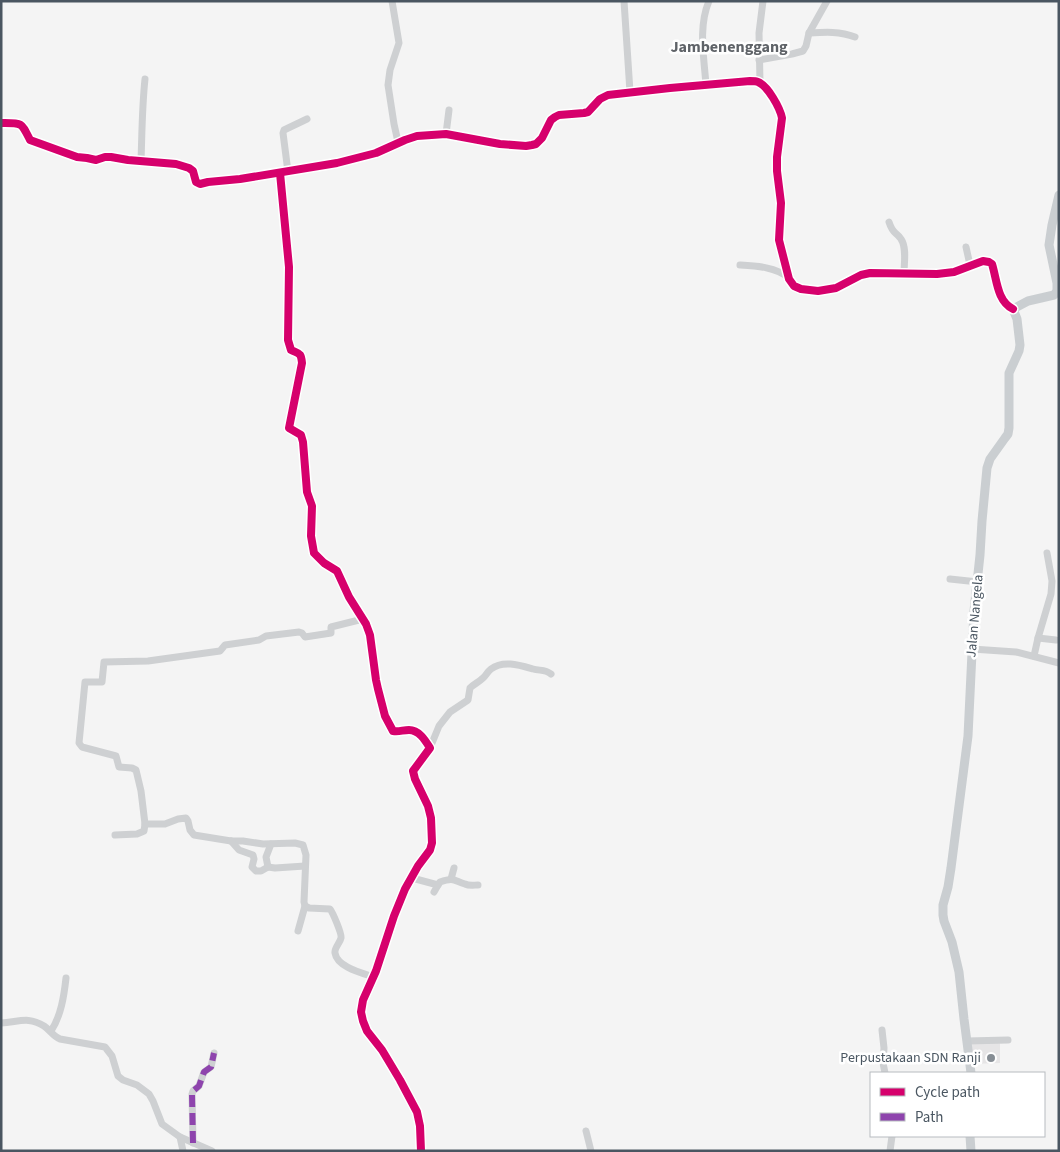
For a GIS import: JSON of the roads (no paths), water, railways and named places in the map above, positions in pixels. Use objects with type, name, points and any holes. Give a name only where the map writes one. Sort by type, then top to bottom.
[{"type":"main road","points":[[1013,310],[1028,301],[1056,295],[1057,288],[1050,240],[1059,195]]},
{"type":"main road","name":"Jalan Nangela","points":[[971,1072],[959,972],[952,942],[944,921],[943,911],[951,868],[968,744],[974,611],[988,463],[993,453],[1008,434],[1008,373],[1020,345],[1017,320],[1013,310]]},
{"type":"main road","points":[[970,1137],[971,1151]]},
{"type":"street","points":[[392,1],[399,44],[390,70],[388,86],[398,142]]},
{"type":"street","points":[[624,1],[630,92]]},
{"type":"street","points":[[706,85],[702,37],[706,9],[710,1]]},
{"type":"street","points":[[760,83],[762,1]]},
{"type":"street","points":[[760,60],[804,51],[809,33],[827,1]]},
{"type":"street","points":[[809,33],[843,33],[855,37]]},
{"type":"street","points":[[141,161],[142,118],[146,79]]},
{"type":"street","points":[[1,123],[19,124],[23,126],[30,140],[77,156],[96,160],[111,157],[172,163],[189,168],[193,172],[196,182],[204,183],[337,163],[368,156],[398,142],[417,136],[446,134],[500,144],[532,145],[542,138],[551,120],[555,117],[559,115],[584,114],[605,96],[750,81],[760,83],[776,102],[781,112],[782,118],[777,157],[781,203],[779,240],[789,279]]},
{"type":"street","points":[[446,134],[449,110]]},
{"type":"street","points":[[307,119],[284,130],[283,133],[289,267],[288,340],[291,350],[299,353],[301,356],[302,363],[289,428],[301,435],[303,442],[306,492],[312,506],[310,524],[314,553],[324,563],[337,571],[349,597],[368,629],[376,680],[385,716],[393,731],[412,730],[417,732],[430,748]]},
{"type":"street","points":[[889,222],[891,230],[903,242],[904,273]]},
{"type":"street","points":[[966,247],[970,265]]},
{"type":"street","points":[[740,265],[779,271],[794,286],[801,290],[811,291],[833,288],[861,275],[870,273],[937,274],[954,272],[983,261],[991,263],[1004,301],[1013,310]]},
{"type":"street","points":[[1034,656],[1051,594],[1052,581],[1047,553]]},
{"type":"street","points":[[950,579],[978,582]]},
{"type":"street","points":[[116,835],[139,834],[144,831],[146,824],[136,770],[121,768],[118,765],[116,756],[80,745],[85,682],[102,682],[104,663],[148,661],[220,651],[226,646],[259,640],[266,636],[299,632],[306,638],[332,633],[332,627],[363,620]]},
{"type":"street","points":[[1038,638],[1056,640]]},
{"type":"street","points":[[972,649],[1016,652],[1059,663]]},
{"type":"street","points":[[421,1151],[420,1126],[417,1112],[382,1050],[366,1031],[361,1012],[363,1000],[374,977],[405,889],[430,850],[432,843],[431,818],[428,806],[413,771],[426,755],[439,726],[450,712],[468,700],[470,688],[484,678],[489,670],[510,663],[547,671],[551,674]]},
{"type":"street","points":[[146,824],[165,824],[186,818],[194,835],[231,841],[271,844],[295,843],[303,845],[306,855],[305,906],[298,931]]},
{"type":"street","points":[[231,841],[239,850],[253,855],[252,867],[254,870],[261,871],[268,867],[305,866]]},
{"type":"street","points":[[268,867],[266,857],[271,844]]},
{"type":"street","points":[[451,879],[454,868]]},
{"type":"street","points":[[412,878],[438,885]]},
{"type":"street","points":[[434,892],[440,882],[451,879],[459,880],[467,885],[478,885]]},
{"type":"street","points":[[305,906],[309,908],[330,909],[336,919],[341,935],[335,950],[338,959],[353,970],[374,977]]},
{"type":"street","points":[[51,1032],[55,1026],[63,1000],[66,978]]},
{"type":"street","points":[[1,1022],[28,1019],[44,1026],[55,1037],[60,1039],[105,1047],[112,1056],[118,1076],[122,1080],[137,1085],[149,1094],[162,1124],[180,1137],[212,1151]]},
{"type":"street","points":[[882,1030],[885,1072]]},
{"type":"street","points":[[967,1041],[1008,1040]]},
{"type":"street","points":[[193,1143],[192,1094],[199,1086],[203,1073],[211,1067],[214,1053]]},
{"type":"street","points":[[586,1131],[591,1151]]},
{"type":"street","points":[[180,1137],[182,1151]]},
{"type":"street","points":[[890,1151],[892,1137]]},
{"type":"place","name":"Perpustakaan SDN Ranji","points":[[991,1058]]},
{"type":"district","name":"Jambenenggang","points":[[729,47]]}]
